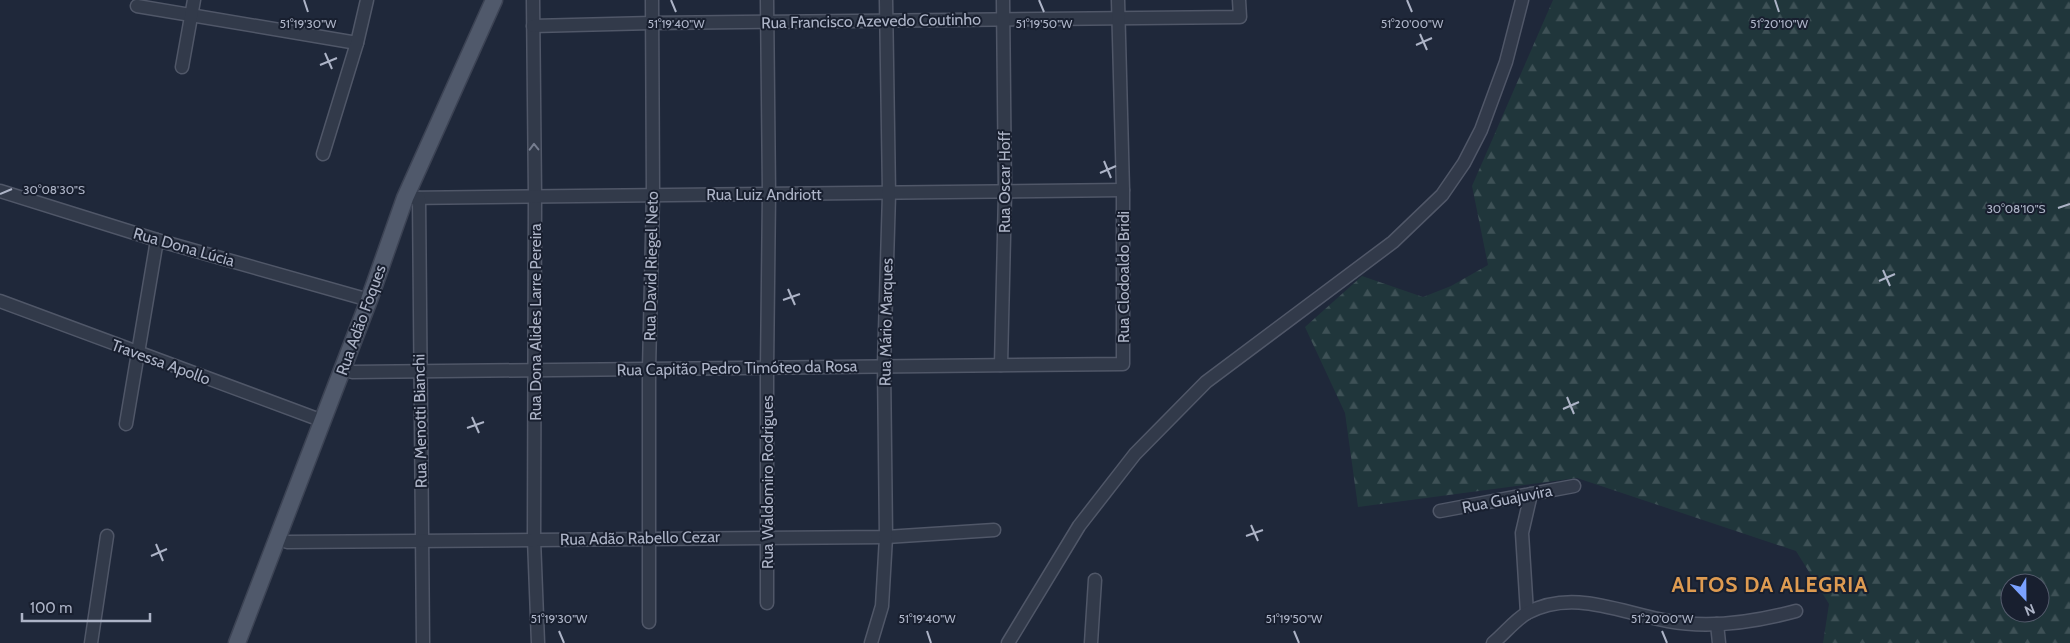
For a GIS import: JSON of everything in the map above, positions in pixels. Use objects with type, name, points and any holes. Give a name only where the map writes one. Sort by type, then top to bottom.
[{"type":"main road","name":"Rua Adão Foques","points":[[237,643],[369,300],[494,0]]},
{"type":"main road","name":"Rua Adão Foques","points":[[248,643],[352,372],[413,198],[505,0]]},
{"type":"street","points":[[182,66],[194,0]]},
{"type":"street","points":[[324,154],[357,44],[367,0]]},
{"type":"street","name":"Rua Dona Alides Larre Pereira","points":[[533,0],[535,196],[534,539],[538,643]]},
{"type":"street","name":"Rua David Riegel Neto","points":[[649,622],[649,370],[653,194],[652,0]]},
{"type":"street","name":"Rua Waldomiro Rodrigues","points":[[767,0],[769,194],[767,603]]},
{"type":"street","name":"Rua Mário Marques","points":[[870,643],[882,606],[886,537],[884,365],[889,194],[886,0]]},
{"type":"street","name":"Rua Oscar Hoff","points":[[1001,365],[1005,193],[1003,0]]},
{"type":"street","name":"Rua Clodoaldo Bridi","points":[[1118,0],[1123,190],[1122,364]]},
{"type":"street","name":"Rua Francisco Azevedo Coutinho","points":[[532,26],[1240,17],[1239,0]]},
{"type":"street","points":[[1008,643],[1079,526],[1135,454],[1206,382],[1393,242],[1442,195],[1464,163],[1482,130],[1506,62],[1522,0]]},
{"type":"street","points":[[137,6],[357,44]]},
{"type":"street","name":"Rua Luiz Andriott","points":[[413,198],[653,194],[1005,193],[1123,190]]},
{"type":"street","name":"Rua Dona Lúcia","points":[[0,191],[157,240],[369,300]]},
{"type":"street","name":"Rua Menotti Bianchi","points":[[413,198],[420,372],[423,643]]},
{"type":"street","points":[[126,424],[157,240]]},
{"type":"street","name":"Travessa Apollo","points":[[0,301],[138,354],[323,421]]},
{"type":"street","name":"Rua Capitão Pedro Timóteo da Rosa","points":[[352,372],[1122,364]]},
{"type":"street","name":"Rua Guajuvira","points":[[1440,511],[1574,486]]},
{"type":"street","points":[[1527,613],[1522,533],[1532,494]]},
{"type":"street","name":"Rua Adão Rabello Cezar","points":[[287,542],[422,542],[650,537],[886,537],[994,530]]},
{"type":"street","points":[[91,643],[107,536]]},
{"type":"street","points":[[1091,643],[1095,580]]},
{"type":"street","points":[[1493,643],[1527,613],[1559,602],[1585,602],[1669,622],[1716,624],[1769,618],[1796,611]]},
{"type":"street","points":[[1716,624],[1719,643]]},
{"type":"green space","points":[[1553,0],[2070,0],[2070,643],[1823,643],[1829,604],[1796,551],[1577,478],[1358,507],[1345,413],[1305,327],[1362,276],[1423,297],[1451,286],[1488,265],[1472,186]]},
{"type":"district","name":"ALTOS DA ALEGRIA","points":[[1770,584]]}]
